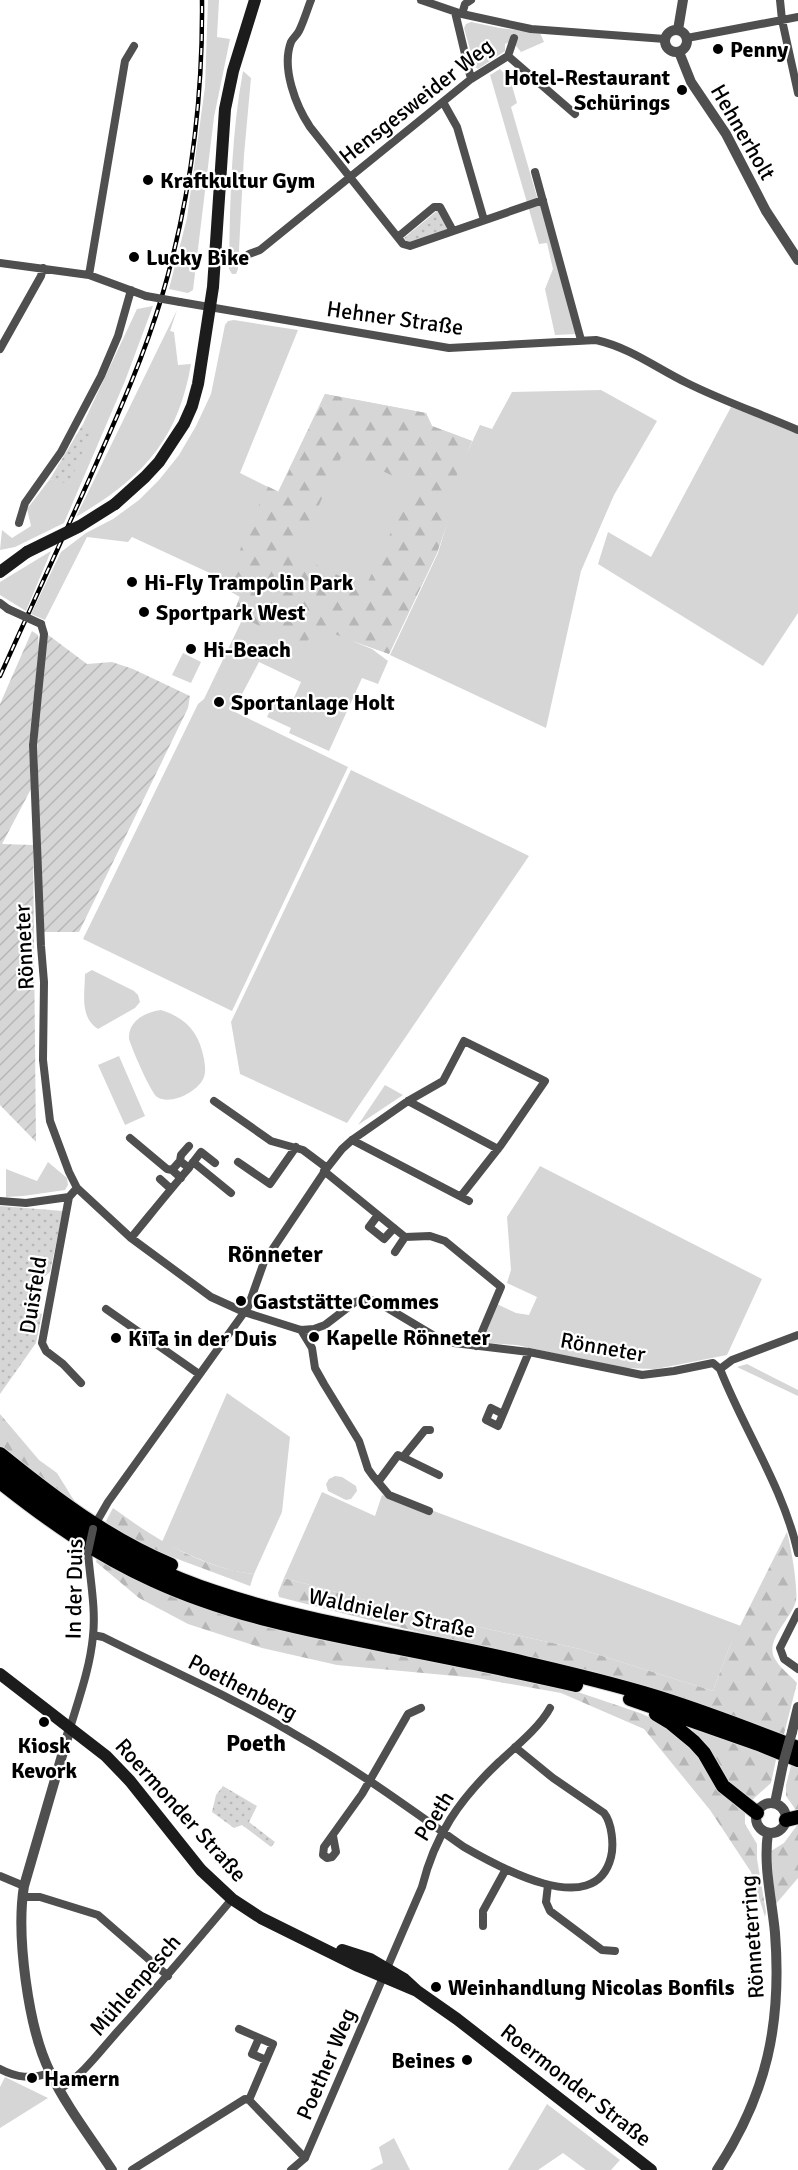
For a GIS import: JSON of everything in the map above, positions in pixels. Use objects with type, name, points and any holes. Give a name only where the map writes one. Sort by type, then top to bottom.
[{"type":"highway","points":[[0,1454],[94,1527],[166,1563],[220,1586],[342,1617],[383,1633]]},
{"type":"highway","name":"Waldnieler Straße","points":[[0,1469],[80,1528],[161,1571],[214,1592],[336,1624],[525,1663],[665,1700],[798,1748]]},
{"type":"highway","name":"Waldnieler Straße","points":[[0,1482],[35,1510],[106,1556],[153,1580],[207,1602],[328,1634],[545,1678],[637,1701],[798,1760]]},
{"type":"highway","points":[[637,1701],[685,1733],[704,1753],[723,1786],[757,1813]]},
{"type":"main road","points":[[0,562],[27,552],[80,526],[115,504],[159,462],[184,424],[198,384],[213,287],[225,109],[233,71],[255,0]]},
{"type":"main road","points":[[0,572],[27,552]]},
{"type":"main road","name":"Roermonder Straße","points":[[0,1674],[121,1770],[201,1870],[232,1899],[261,1918],[309,1940],[370,1959],[385,1972],[417,1991],[651,2170]]},
{"type":"street","points":[[311,0],[290,49],[289,73],[292,91],[310,127],[404,244],[410,246],[543,200]]},
{"type":"street","points":[[421,0],[458,13],[531,28],[665,39],[670,32],[678,30],[687,38],[686,46],[679,51]]},
{"type":"street","points":[[471,0],[458,13],[471,79]]},
{"type":"street","points":[[678,30],[683,0]]},
{"type":"street","points":[[780,0],[782,20],[798,93]]},
{"type":"street","points":[[687,38],[798,17]]},
{"type":"street","name":"Hensgesweider Weg","points":[[249,254],[260,250],[471,79],[508,56],[514,38]]},
{"type":"street","name":"Hehnerholt","points":[[665,39],[669,49],[679,51],[691,82],[726,134],[766,211],[798,260]]},
{"type":"street","points":[[89,275],[125,61],[134,46]]},
{"type":"street","points":[[508,56],[575,114]]},
{"type":"street","points":[[443,102],[457,127],[484,220]]},
{"type":"street","points":[[535,172],[581,340]]},
{"type":"street","points":[[399,237],[434,207],[440,207],[453,231]]},
{"type":"street","name":"Hehner Straße","points":[[0,263],[89,275],[146,296],[449,348],[581,340],[617,344],[684,381],[798,430]]},
{"type":"street","points":[[0,349],[41,276],[43,268]]},
{"type":"street","points":[[19,523],[25,503],[62,452],[101,376],[118,336],[131,290]]},
{"type":"street","name":"Rönneter","points":[[3,606],[42,625],[44,634],[33,745],[41,946],[45,982],[43,1060],[50,1121],[77,1188],[131,1238],[211,1297],[244,1312],[301,1330],[325,1325],[355,1302],[369,1299],[453,1343],[529,1352],[642,1374],[713,1364],[720,1369]]},
{"type":"street","name":"In der Duis","points":[[70,1728],[89,1661],[93,1635],[93,1593],[88,1552],[94,1527],[108,1502],[244,1312],[264,1262],[275,1242],[325,1169],[352,1140],[408,1101],[443,1081],[464,1041],[545,1081],[498,1149]]},
{"type":"street","points":[[214,1101],[271,1141],[296,1147],[405,1237],[430,1236],[445,1241],[501,1287],[476,1346]]},
{"type":"street","points":[[352,1140],[465,1199],[498,1149],[408,1101]]},
{"type":"street","points":[[130,1138],[181,1178]]},
{"type":"street","points":[[172,1170],[189,1146]]},
{"type":"street","points":[[238,1162],[270,1184],[296,1147]]},
{"type":"street","points":[[131,1238],[201,1152],[215,1163]]},
{"type":"street","points":[[180,1161],[191,1165],[231,1193]]},
{"type":"street","points":[[160,1179],[171,1189]]},
{"type":"street","points":[[0,1201],[26,1203],[69,1197],[77,1188]]},
{"type":"street","name":"Duisfeld","points":[[69,1197],[42,1343],[46,1351],[81,1383]]},
{"type":"street","points":[[378,1215],[369,1227],[384,1239],[394,1228]]},
{"type":"street","points":[[395,1252],[405,1237]]},
{"type":"street","points":[[106,1309],[199,1374]]},
{"type":"street","points":[[301,1330],[312,1348],[315,1368],[359,1441],[368,1469],[389,1495],[429,1511]]},
{"type":"street","points":[[798,1335],[732,1360],[720,1369],[781,1497],[798,1554]]},
{"type":"street","name":"Rönneter","points":[[503,1414],[529,1352]]},
{"type":"street","points":[[403,1457],[425,1430],[430,1430]]},
{"type":"street","points":[[378,1482],[398,1455],[439,1475]]},
{"type":"street","points":[[798,1612],[780,1648],[784,1659],[798,1669]]},
{"type":"street","name":"Poethenberg","points":[[93,1635],[103,1637],[293,1733],[370,1782],[464,1847],[506,1869],[548,1885],[575,1888],[588,1885],[600,1878],[608,1868],[612,1854],[608,1819],[604,1813],[553,1778],[515,1747]]},
{"type":"street","points":[[775,1803],[798,1707]]},
{"type":"street","points":[[333,1836],[370,1782],[408,1714],[421,1708]]},
{"type":"street","name":"Poeth","points":[[385,1972],[422,1887],[429,1860],[442,1831],[463,1801],[550,1708]]},
{"type":"street","points":[[70,1728],[23,1891],[23,1956],[29,2002],[50,2073],[112,2170]]},
{"type":"street","points":[[775,1803],[792,1818],[778,1831],[768,1833],[759,1827],[757,1813],[762,1805],[775,1803]]},
{"type":"street","name":"Rönneterring","points":[[717,2170],[733,2146],[754,2101],[766,2066],[774,2025],[778,1982],[767,1872],[768,1833]]},
{"type":"street","points":[[483,1926],[483,1911],[506,1869]]},
{"type":"street","points":[[0,1876],[23,1891],[98,1915],[168,1976]]},
{"type":"street","points":[[548,1885],[546,1902],[550,1911],[602,1950],[615,1951]]},
{"type":"street","name":"Mühlenpesch","points":[[60,2089],[79,2075],[168,1976],[232,1899]]},
{"type":"street","name":"Poether Weg","points":[[291,2170],[305,2158],[385,1972]]},
{"type":"street","points":[[239,2028],[273,2044],[249,2100]]},
{"type":"street","points":[[259,2038],[252,2054],[266,2060]]},
{"type":"street","points":[[0,2069],[13,2076],[32,2078],[50,2073]]},
{"type":"street","points":[[132,2170],[245,2099],[249,2100],[305,2158]]},
{"type":"green space","points":[[208,0],[219,0],[217,37],[230,39],[214,117],[193,290],[188,293],[169,289],[187,218],[205,87]]},
{"type":"green space","points":[[471,22],[540,33],[544,42],[521,52],[512,41],[505,44],[505,51],[478,69],[475,67],[464,28]]},
{"type":"green space","points":[[500,69],[510,79],[517,103],[511,107],[537,197],[542,206],[577,334],[555,335],[545,289],[553,269],[547,243],[539,244],[490,75]]},
{"type":"green space","points":[[243,71],[251,78],[238,269],[236,274],[232,274],[229,269],[232,169]]},
{"type":"green space","points":[[438,210],[448,229],[408,243],[404,238]]},
{"type":"green space","points":[[153,306],[125,381],[64,523],[15,547],[0,550],[2,530],[12,538],[31,526],[27,509],[50,479],[69,483],[89,435],[83,424],[137,309]]},
{"type":"green space","points":[[177,310],[170,331],[174,332],[178,365],[191,364],[177,415],[153,455],[138,472],[120,488],[76,517]]},
{"type":"green space","points":[[228,321],[298,330],[240,473],[278,492],[325,394],[426,413],[432,426],[472,441],[467,453],[480,425],[492,429],[512,392],[601,390],[657,421],[614,495],[581,571],[546,728],[390,655],[438,553],[448,520],[437,553],[389,654],[350,640],[372,649],[388,661],[378,684],[362,678],[329,751],[289,733],[291,728],[267,717],[274,702],[289,709],[301,682],[259,662],[233,711],[348,767],[232,1011],[83,939],[198,704],[204,699],[243,618],[236,607],[240,597],[224,588],[227,581],[132,537],[128,542],[87,537],[45,620],[31,614],[61,552],[86,533],[113,519],[139,500],[179,455],[211,394],[225,325]]},
{"type":"green space","points":[[325,394],[426,413],[432,426],[472,441],[447,497],[449,518],[437,553],[389,654],[318,628],[303,646],[243,618],[236,607],[240,596],[224,588],[267,486],[279,492]],"holes":[[[343,453],[413,485],[365,588],[296,555]]]},
{"type":"green space","points":[[731,407],[798,434],[798,613],[763,666],[598,564],[608,532],[651,557]]},
{"type":"green space","points":[[83,424],[90,434],[69,484],[50,479]]},
{"type":"green space","points":[[51,551],[26,611],[0,595],[0,582]]},
{"type":"green space","points":[[32,631],[38,635],[39,649],[29,742],[31,789],[2,844],[33,845],[36,1142],[0,1105],[0,704]]},
{"type":"green space","points":[[47,634],[87,664],[112,662],[133,669],[190,696],[188,708],[79,932],[42,932],[37,732]]},
{"type":"green space","points":[[183,653],[201,662],[191,683],[172,675]]},
{"type":"green space","points":[[351,770],[529,856],[347,1123],[240,1074],[231,1022]]},
{"type":"green space","points":[[92,970],[134,991],[140,1002],[135,1008],[98,1029],[88,1018],[84,1004],[85,974]]},
{"type":"green space","points":[[161,1010],[178,1017],[190,1027],[199,1041],[205,1066],[204,1077],[197,1087],[184,1096],[170,1100],[157,1097],[154,1093],[129,1039],[134,1022],[144,1015]]},
{"type":"green space","points":[[119,1056],[145,1116],[125,1125],[98,1065]]},
{"type":"green space","points":[[385,1085],[403,1095],[358,1125]]},
{"type":"green space","points":[[48,1162],[67,1178],[68,1185],[65,1190],[6,1197],[6,1169],[37,1181]]},
{"type":"green space","points":[[540,1166],[762,1279],[727,1355],[656,1369],[622,1368],[517,1345],[486,1343],[483,1336],[497,1304],[516,1313],[529,1315],[537,1297],[507,1283],[511,1270],[507,1217]]},
{"type":"green space","points":[[0,1206],[63,1211],[50,1272],[44,1277],[37,1313],[42,1314],[36,1343],[0,1394]]},
{"type":"green space","points":[[747,1364],[798,1390],[798,1396],[737,1367]]},
{"type":"green space","points":[[227,1393],[290,1437],[282,1512],[254,1574],[218,1566],[162,1542]]},
{"type":"green space","points":[[0,1414],[39,1460],[57,1473],[75,1502],[0,1447]]},
{"type":"green space","points":[[335,1476],[342,1477],[356,1486],[357,1491],[351,1499],[346,1500],[328,1491],[326,1484]]},
{"type":"green space","points":[[322,1492],[375,1516],[382,1495],[431,1510],[741,1626],[729,1648],[713,1691],[580,1649],[410,1612],[284,1578]]},
{"type":"green space","points":[[113,1508],[145,1531],[198,1559],[216,1566],[254,1574],[250,1586],[156,1551],[111,1527],[106,1521]]},
{"type":"green space","points":[[787,1532],[795,1577],[796,1601],[775,1637],[773,1652],[775,1659],[797,1683],[783,1738],[615,1681],[279,1597],[278,1593],[284,1578],[410,1612],[580,1649],[713,1691],[729,1648]]},
{"type":"green space","points":[[98,1555],[563,1687],[640,1713],[667,1725],[690,1740],[694,1725],[777,1755],[771,1783],[751,1801],[746,1808],[745,1816],[745,1824],[757,1844],[765,1917],[751,1872],[710,1810],[644,1729],[561,1693],[477,1678],[337,1665],[262,1648],[188,1624],[139,1598],[96,1562]]},
{"type":"green space","points":[[792,1762],[798,1764],[798,1813],[786,1796],[786,1785]]},
{"type":"green space","points":[[223,1786],[257,1806],[249,1822],[275,1842],[271,1847],[242,1825],[234,1828],[212,1812],[216,1795]]},
{"type":"green space","points":[[798,1824],[798,1878],[775,1905],[771,1851],[784,1843]]},
{"type":"green space","points":[[5,2077],[48,2098],[0,2128],[0,2087]]},
{"type":"green space","points":[[547,2104],[620,2160],[611,2170],[586,2170],[563,2153],[538,2170],[508,2170]]},
{"type":"green space","points":[[394,2138],[410,2170],[370,2170],[383,2163],[379,2147]]},
{"type":"railway","points":[[0,676],[118,413],[162,296],[180,224],[193,150],[200,75],[202,0]]},
{"type":"place","name":"Penny","points":[[718,49]]},
{"type":"place","name":"Hotel-Restaurant Schürings","points":[[682,90]]},
{"type":"place","name":"Kraftkultur Gym","points":[[148,180]]},
{"type":"place","name":"Lucky Bike","points":[[134,257]]},
{"type":"place","name":"Hi-Fly Trampolin Park","points":[[132,582]]},
{"type":"place","name":"Sportpark West","points":[[144,612]]},
{"type":"place","name":"Hi-Beach","points":[[191,649]]},
{"type":"place","name":"Sportanlage Holt","points":[[219,702]]},
{"type":"place","name":"Gaststätte Commes","points":[[241,1301]]},
{"type":"place","name":"Kapelle Rönneter","points":[[314,1337]]},
{"type":"place","name":"KiTa in der Duis","points":[[116,1338]]},
{"type":"place","name":"Kiosk Kevork","points":[[44,1722]]},
{"type":"place","name":"Weinhandlung Nicolas Bonfils","points":[[436,1987]]},
{"type":"place","name":"Beines","points":[[467,2060]]},
{"type":"place","name":"Hamern","points":[[32,2078]]},
{"type":"district","name":"Rönneter","points":[[275,1254]]},
{"type":"district","name":"Poeth","points":[[256,1743]]}]
